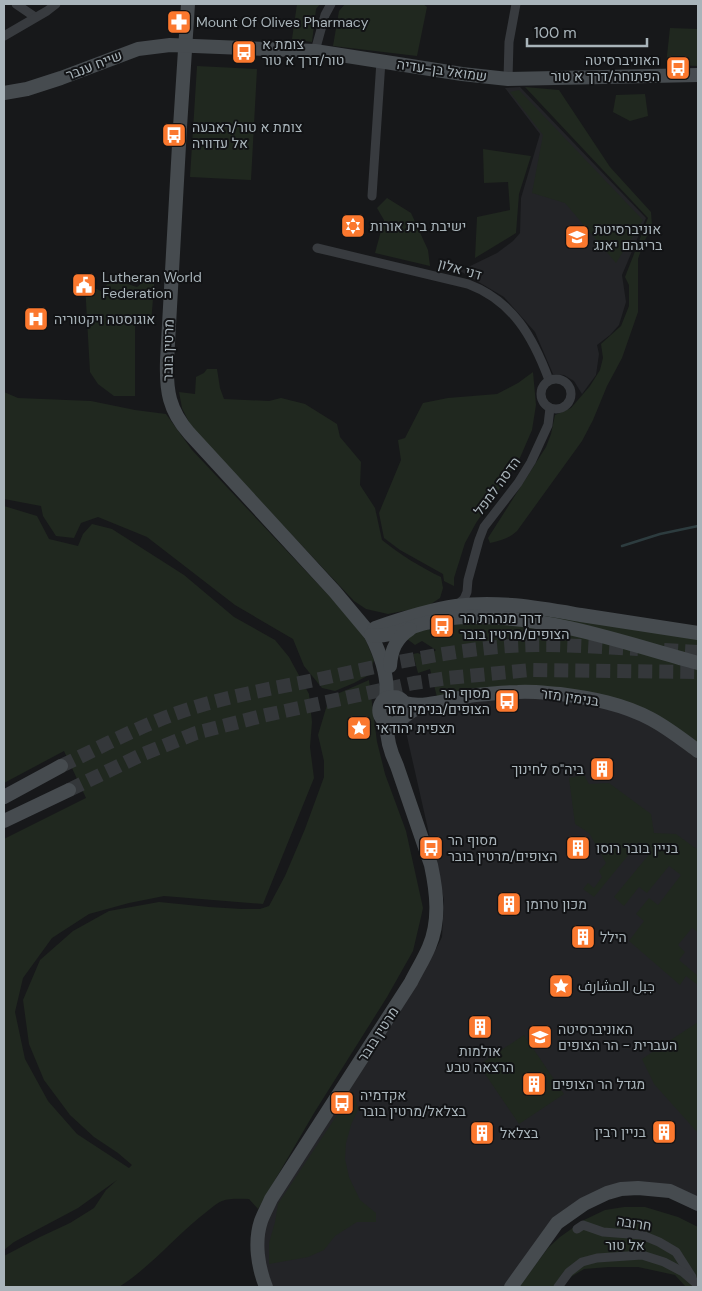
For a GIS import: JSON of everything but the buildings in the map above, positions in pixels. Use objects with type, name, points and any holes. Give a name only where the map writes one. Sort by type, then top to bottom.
[{"type":"street","points":[[16,4],[35,17]]},
{"type":"street","points":[[4,36],[56,4]]},
{"type":"street","name":"מרטין בובר","points":[[188,4],[166,381],[170,403],[177,418],[189,434],[375,633],[387,687],[396,710]]},
{"type":"street","points":[[315,51],[325,15],[331,4]]},
{"type":"street","points":[[508,79],[509,42],[516,4]]},
{"type":"street","name":"שייח ענבר","points":[[4,93],[27,89],[138,49],[163,45],[186,45]]},
{"type":"street","name":"שמואל בן-עדיה","points":[[186,45],[315,51],[462,74],[508,79],[698,75]]},
{"type":"street","points":[[372,196],[381,61]]},
{"type":"street","name":"דני אלון","points":[[317,248],[468,284],[484,291],[504,305],[523,327],[540,355],[549,380]]},
{"type":"street","points":[[556,379],[566,382],[572,392],[571,398],[566,406],[556,409],[550,408],[544,404],[541,395],[544,385],[549,380],[556,379]]},
{"type":"street","name":"הדסה למפל","points":[[457,606],[464,599],[484,527],[518,483],[531,462],[548,425],[550,408]]},
{"type":"street","points":[[468,580],[473,598],[492,605]]},
{"type":"street","name":"מרטין בובר","points":[[266,1287],[261,1273],[258,1250],[259,1232],[261,1221],[271,1199],[411,982],[429,948],[437,912],[435,882],[431,866],[390,749],[396,710],[390,666],[384,645],[362,615],[335,592]]},
{"type":"street","points":[[375,633],[397,620],[437,610],[457,606],[492,605],[542,608],[698,633]]},
{"type":"street","points":[[362,615],[372,618],[397,620]]},
{"type":"street","points":[[375,633],[457,617],[510,618],[572,629],[698,663]]},
{"type":"street","points":[[390,666],[391,652],[395,643],[402,634],[413,626]]},
{"type":"street","name":"בנימין מזר","points":[[396,710],[416,709],[463,696],[518,692],[538,692],[584,697],[607,702],[656,722],[698,751]]},
{"type":"street","points":[[4,797],[61,766]]},
{"type":"street","points":[[4,821],[69,790]]},
{"type":"street","points":[[511,1287],[557,1223],[584,1204],[607,1193],[622,1189],[638,1188],[670,1191],[698,1204]]},
{"type":"street","name":"חרובה","points":[[577,1229],[583,1225],[603,1232],[642,1235],[659,1242],[676,1252],[698,1284]]},
{"type":"street","name":"אל טור","points":[[558,1287],[569,1272],[582,1262],[597,1258],[642,1255],[670,1265],[683,1272],[698,1284]]},
{"type":"shaded area","points":[[297,4],[320,4],[316,9],[312,42],[292,39]]},
{"type":"shaded area","points":[[345,4],[423,4],[427,7],[417,56],[333,46],[339,11]]},
{"type":"shaded area","points":[[670,28],[698,29],[698,66],[666,65]]},
{"type":"shaded area","points":[[197,66],[257,69],[251,180],[190,177]]},
{"type":"shaded area","name":"אוניברסיטת בריגהם יאנג","points":[[520,87],[646,218],[622,275],[626,302],[619,325],[597,345],[599,354],[596,375],[582,394],[574,381],[564,375],[553,374],[535,332],[504,297],[460,271],[497,253],[520,233],[521,198],[540,134],[505,88]]},
{"type":"shaded area","points":[[525,87],[559,90],[610,167],[651,212],[652,226],[638,259],[638,312],[622,358],[607,386],[593,420],[582,441],[517,531],[505,539],[490,543],[488,538],[546,447],[555,415],[571,408],[590,386],[600,370],[603,358],[601,344],[621,326],[629,306],[629,285],[625,277],[648,218]]},
{"type":"shaded area","points":[[519,90],[643,220],[616,263],[565,203],[532,193],[543,135],[510,92]]},
{"type":"shaded area","points":[[645,94],[648,116],[630,121],[613,112],[616,95]]},
{"type":"shaded area","points":[[483,149],[531,156],[519,194],[516,233],[475,258],[477,217],[510,210],[508,182],[484,183]]},
{"type":"shaded area","points":[[387,198],[411,213],[428,250],[430,266],[375,253],[384,220],[377,208]]},
{"type":"shaded area","points":[[155,273],[151,324],[135,322],[135,396],[114,396],[98,384],[90,372],[85,284],[101,291],[112,279],[137,287]]},
{"type":"shaded area","points":[[207,369],[217,369],[224,399],[269,401],[281,398],[305,404],[337,424],[340,437],[361,462],[360,485],[375,508],[382,540],[396,551],[441,577],[443,588],[440,598],[428,606],[388,614],[366,609],[354,601],[193,430],[182,408],[179,392],[195,394],[196,377]]},
{"type":"shaded area","points":[[533,372],[536,405],[532,430],[519,460],[476,523],[465,543],[454,578],[454,586],[444,581],[443,574],[400,550],[384,538],[379,513],[401,460],[398,440],[405,438],[423,403],[448,398],[497,394],[518,383]]},
{"type":"shaded area","points":[[4,392],[18,398],[91,401],[166,414],[192,450],[351,619],[364,636],[374,660],[369,675],[335,691],[322,688],[304,666],[293,639],[235,605],[147,537],[98,517],[81,523],[74,538],[56,536],[43,516],[41,506],[4,499]]},
{"type":"shaded area","points":[[4,506],[37,516],[49,539],[78,546],[83,534],[92,524],[112,529],[184,575],[234,617],[275,640],[289,657],[309,694],[312,722],[310,747],[314,778],[263,904],[164,896],[89,914],[52,938],[23,978],[15,1012],[25,1059],[48,1101],[77,1134],[129,1168],[132,1165],[94,1137],[70,1115],[44,1080],[29,1044],[23,1000],[40,960],[73,931],[109,911],[159,902],[242,909],[260,909],[269,906],[285,876],[324,777],[324,761],[318,735],[327,705],[339,701],[337,694],[369,680],[377,742],[385,774],[406,831],[423,908],[413,951],[258,1209],[249,1199],[228,1199],[219,1202],[141,1271],[119,1287],[4,1287],[4,1256],[70,1223],[94,1208],[106,1190],[117,1180],[78,1208],[14,1242],[4,1250],[4,839],[86,798],[64,751],[4,783]]},
{"type":"shaded area","points":[[463,608],[514,609],[698,638],[698,660]]},
{"type":"shaded area","points":[[468,622],[503,623],[577,634],[698,668],[698,747],[598,696],[437,697],[430,669],[418,673],[413,654],[418,653],[426,658],[436,650],[422,641],[415,645],[406,638],[421,629]]},
{"type":"shaded area","name":"האוניברסיטה העברית - הר הצופים","points":[[519,694],[576,699],[649,720],[698,754],[698,1212],[672,1198],[626,1193],[601,1197],[549,1223],[504,1287],[273,1287],[262,1256],[267,1222],[275,1204],[442,937],[444,900],[404,723],[418,712]]},
{"type":"shaded area","points":[[584,775],[589,784],[609,783],[651,814],[654,833],[676,834],[698,850],[698,932],[692,928],[678,945],[685,952],[679,960],[698,976],[698,985],[686,976],[680,985],[629,941],[644,921],[636,914],[649,898],[658,905],[681,875],[669,866],[647,893],[639,887],[624,906],[614,897],[651,852],[639,842],[594,897],[583,889],[588,883],[594,888],[602,877],[599,871],[606,863],[589,833],[575,824],[569,778]]},
{"type":"shaded area","points":[[698,1022],[698,1133],[654,1084],[642,1059]]},
{"type":"shaded area","points":[[524,1035],[564,1094],[519,1124],[479,1065]]},
{"type":"shaded area","points":[[353,1091],[358,1109],[346,1143],[345,1159],[349,1177],[360,1200],[376,1213],[376,1222],[357,1222],[335,1236],[324,1250],[308,1257],[269,1264],[269,1243],[278,1204]]},
{"type":"shaded area","points":[[624,1207],[645,1207],[678,1217],[698,1227],[698,1287],[686,1287],[675,1275],[638,1267],[609,1267],[584,1269],[569,1278],[562,1287],[519,1287],[548,1248],[560,1237],[584,1220],[605,1210]]},
{"type":"waterway","points":[[622,546],[660,534],[698,526]]},
{"type":"tunnel","points":[[61,766],[140,728],[189,709],[220,700],[387,664],[460,651],[525,645],[638,649]]},
{"type":"tunnel","points":[[664,650],[698,652]]},
{"type":"tunnel","points":[[69,790],[141,755],[196,733],[262,716],[414,683],[530,670],[698,672]]},
{"type":"place","name":"Mount Of Olives Pharmacy","points":[[179,22]]},
{"type":"place","name":"צומת א טור/דרך א טור","points":[[244,52]]},
{"type":"place","name":"האוניברסיטה הפתוחה/דרך א טור","points":[[678,68]]},
{"type":"place","name":"צומת א טור/ראבעה אל עדוויה","points":[[174,135]]},
{"type":"place","name":"ישיבת בית אורות","points":[[353,226]]},
{"type":"place","name":"אוניברסיטת בריגהם יאנג","points":[[577,237]]},
{"type":"place","name":"Lutheran World Federation","points":[[84,285]]},
{"type":"place","name":"אוגוסטה ויקטוריה","points":[[36,319]]},
{"type":"place","name":"דרך מנהרת הר הצופים/מרטין בובר","points":[[442,626]]},
{"type":"place","name":"מסוף הר הצופים/בנימין מזר","points":[[507,701]]},
{"type":"place","name":"תצפית יהודאי","points":[[359,728]]},
{"type":"place","name":"ביה\"ס לחינוך","points":[[602,769]]},
{"type":"place","name":"מסוף הר הצופים/מרטין בובר","points":[[431,848]]},
{"type":"place","name":"בניין בובר רוסו","points":[[578,848]]},
{"type":"place","name":"מכון טרומן","points":[[509,904]]},
{"type":"place","name":"הילל","points":[[583,937]]},
{"type":"place","name":"جبل المشارف","points":[[561,986]]},
{"type":"place","name":"אולמות הרצאה טבע","points":[[480,1027]]},
{"type":"place","name":"האוניברסיטה העברית - הר הצופים","points":[[540,1037]]},
{"type":"place","name":"מגדל הר הצופים","points":[[534,1084]]},
{"type":"place","name":"אקדמיה בצלאל/מרטין בובר","points":[[342,1103]]},
{"type":"place","name":"בניין רבין","points":[[664,1132]]},
{"type":"place","name":"בצלאל","points":[[482,1133]]}]
